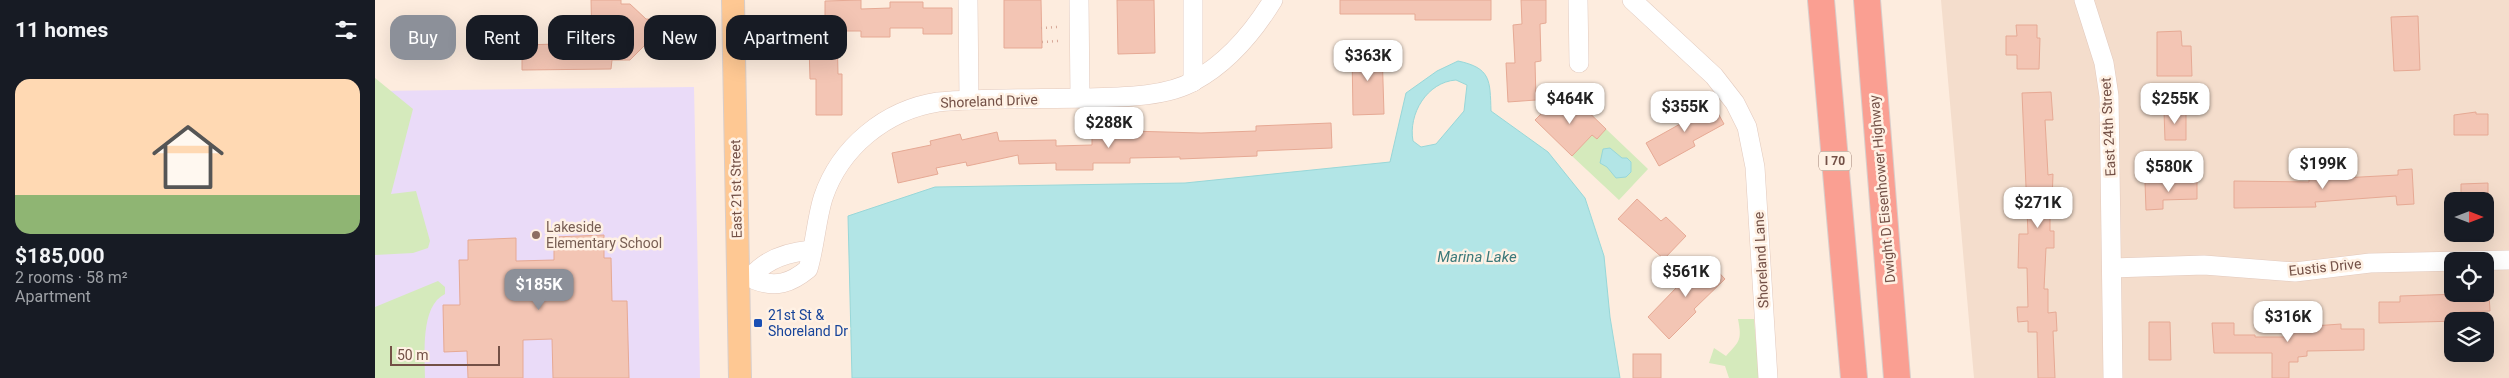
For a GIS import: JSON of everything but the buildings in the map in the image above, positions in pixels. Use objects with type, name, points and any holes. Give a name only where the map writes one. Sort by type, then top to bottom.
[{"type":"highway","name":"I 70","points":[[1821,0],[1854,378]]},
{"type":"highway","name":"Dwight D Eisenhower Highway","points":[[1867,0],[1897,378]]},
{"type":"main road","name":"East 21st Street","points":[[733,0],[745,275],[740,378]]},
{"type":"street","points":[[968,0],[969,100]]},
{"type":"street","points":[[1079,0],[1080,98]]},
{"type":"street","points":[[1193,0],[1193,82]]},
{"type":"street","name":"Shoreland Drive","points":[[745,275],[764,284],[775,286],[785,283],[808,269],[827,187],[843,160],[863,137],[885,120],[911,109],[932,103],[1148,94],[1193,82],[1237,47],[1259,21],[1273,0]]},
{"type":"street","points":[[1578,0],[1579,63]]},
{"type":"street","name":"Shoreland Lane","points":[[1632,0],[1723,86],[1741,115],[1751,141],[1755,167],[1768,378]]},
{"type":"street","name":"East 24th Street","points":[[2085,0],[2104,64],[2109,96],[2113,378]]},
{"type":"street","points":[[745,275],[780,257],[811,250]]},
{"type":"street","name":"Eustis Drive","points":[[2112,268],[2203,265],[2295,272],[2371,263],[2509,260]]},
{"type":"path","points":[[1041,28],[1058,27]]},
{"type":"path","points":[[1042,42],[1059,41]]},
{"type":"shaded area","points":[[1941,0],[2509,0],[2509,378],[1974,378]]},
{"type":"shaded area","name":"Lakeside Elementary School","points":[[694,87],[700,378],[375,378],[375,91]]},
{"type":"green space","points":[[375,78],[413,109],[391,194],[416,191],[430,241],[428,248],[413,253],[375,255]]},
{"type":"green space","points":[[1606,129],[1648,169],[1619,200],[1572,156],[1592,135],[1597,139]]},
{"type":"green space","points":[[438,281],[445,287],[445,294],[437,300],[431,309],[428,320],[425,344],[425,378],[375,378],[375,307]]},
{"type":"green space","points":[[1738,319],[1754,319],[1759,378],[1729,378],[1725,366],[1709,363],[1714,348],[1726,356],[1739,340]]},
{"type":"water","name":"Marina Lake","points":[[1458,61],[1477,67],[1483,72],[1489,83],[1491,111],[1548,152],[1585,198],[1604,256],[1610,317],[1620,378],[852,378],[848,216],[935,187],[1185,183],[1390,162],[1406,93],[1437,71]],"holes":[[[1456,80],[1467,85],[1464,111],[1436,144],[1421,147],[1413,141],[1412,131],[1417,110],[1428,93],[1446,82]]]},
{"type":"water","points":[[1610,148],[1622,158],[1627,158],[1631,162],[1631,172],[1626,177],[1616,178],[1607,167],[1600,163],[1603,149]]},
{"type":"place","name":"Lakeside Elementary School","points":[[536,235]]},
{"type":"place","name":"21st St & Shoreland Dr","points":[[758,323]]}]
